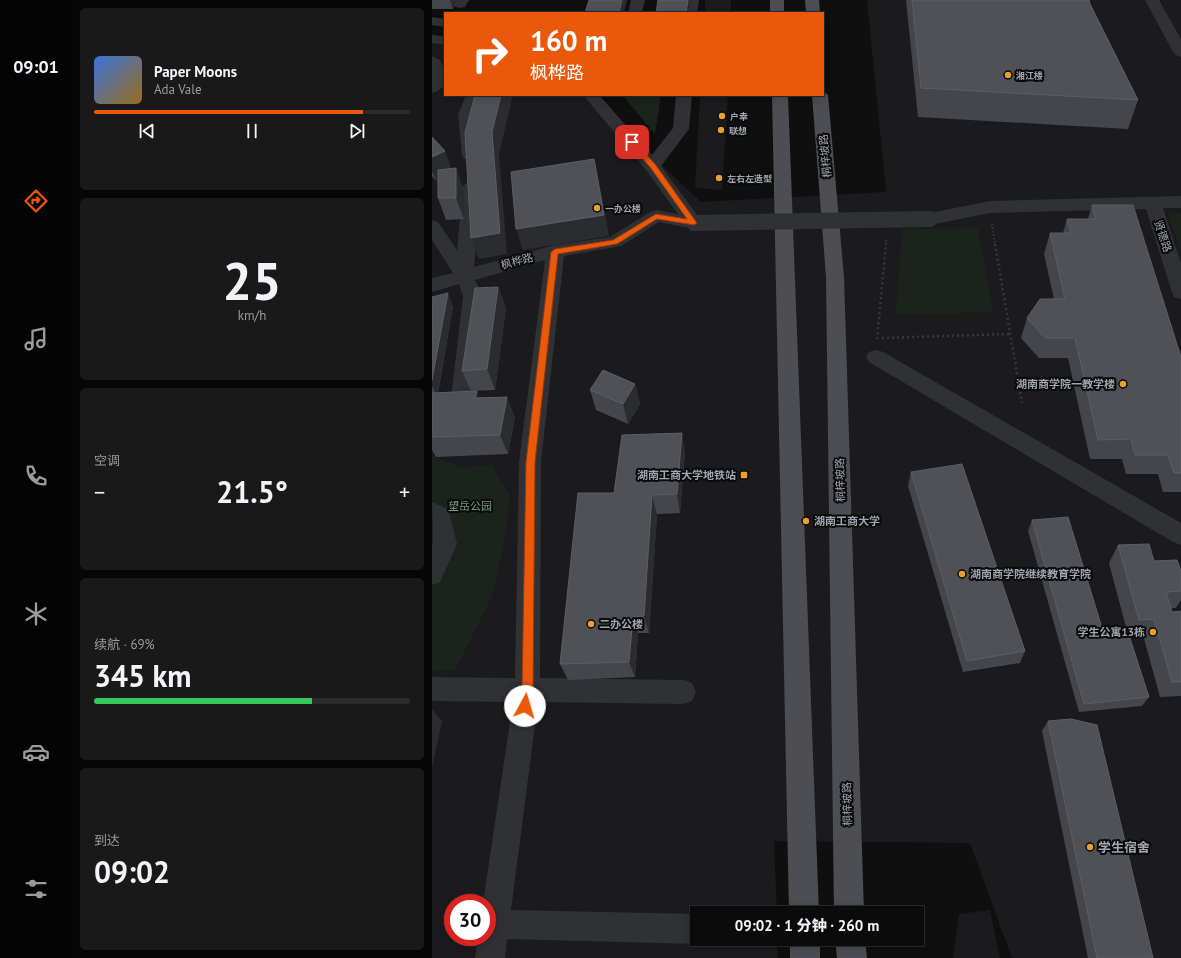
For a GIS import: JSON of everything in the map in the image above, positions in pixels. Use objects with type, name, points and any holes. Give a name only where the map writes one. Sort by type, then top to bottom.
[{"type":"main road","points":[[777,0],[777,12]]},
{"type":"main road","points":[[812,0],[814,12]]},
{"type":"main road","points":[[780,96],[804,906]]},
{"type":"main road","name":"桐梓坡路","points":[[820,96],[835,277],[849,906]]},
{"type":"main road","points":[[805,946],[805,958]]},
{"type":"main road","points":[[851,946],[852,958]]},
{"type":"street","points":[[635,12],[638,0]]},
{"type":"street","points":[[690,12],[692,0]]},
{"type":"street","points":[[1152,0],[1181,52]]},
{"type":"street","points":[[432,21],[444,23]]},
{"type":"street","points":[[432,39],[444,41]]},
{"type":"street","points":[[432,61],[435,63],[440,81],[432,88]]},
{"type":"street","points":[[464,275],[472,197],[466,115],[474,96]]},
{"type":"street","points":[[592,96],[652,166],[694,223]]},
{"type":"street","points":[[652,166],[681,129],[684,96]]},
{"type":"street","name":"枫桦路","points":[[432,285],[464,275],[555,252],[615,242],[656,216],[694,223],[930,219],[990,207],[1181,202]]},
{"type":"street","name":"贤德路","points":[[1153,203],[1181,292]]},
{"type":"street","points":[[432,226],[464,275],[473,296],[461,405],[432,408]]},
{"type":"street","points":[[496,910],[527,690],[530,462],[555,252]]},
{"type":"street","points":[[877,347],[1181,535]]},
{"type":"street","points":[[432,511],[439,516],[445,544],[432,575]]},
{"type":"street","points":[[432,689],[683,692]]},
{"type":"street","points":[[496,924],[690,929]]},
{"type":"street","points":[[490,958],[491,946]]},
{"type":"path","points":[[990,207],[1022,403]]},
{"type":"path","points":[[886,238],[877,347],[1011,334]]},
{"type":"shaded area","points":[[705,0],[731,0],[731,12],[705,12]]},
{"type":"shaded area","name":"湖南工商大学","points":[[867,0],[1181,0],[1181,958],[1012,958],[970,843],[774,841],[777,906],[690,906],[690,946],[777,946],[778,958],[432,958],[432,34],[444,36],[444,96],[600,96],[655,159],[701,202],[886,192]]},
{"type":"shaded area","points":[[700,96],[728,96],[722,190],[695,188]]},
{"type":"shaded area","points":[[990,910],[1000,958],[953,958],[959,914]]},
{"type":"green space","points":[[623,96],[661,96],[655,134]]},
{"type":"green space","points":[[1168,213],[1181,213],[1181,252]]},
{"type":"green space","points":[[978,228],[993,312],[896,315],[902,229]]},
{"type":"green space","name":"望岳公园","points":[[432,457],[436,457],[461,468],[492,465],[510,496],[505,538],[492,596],[455,670],[432,671]]},
{"type":"building","points":[[589,0],[622,0],[619,12],[585,12]]},
{"type":"building","points":[[658,0],[688,0],[686,12],[656,12]]},
{"type":"building","name":"湘江楼","points":[[912,0],[1089,0],[1138,100],[921,88]]},
{"type":"building","points":[[475,96],[501,96],[492,132],[500,233],[471,238],[465,133]]},
{"type":"building","points":[[432,137],[445,151],[432,157]]},
{"type":"building","points":[[594,159],[604,215],[516,229],[511,172]]},
{"type":"building","points":[[456,168],[456,198],[438,198],[438,170]]},
{"type":"building","name":"湖南商学院一教学楼","points":[[1092,205],[1133,205],[1181,357],[1181,473],[1174,473],[1168,455],[1135,455],[1131,439],[1098,440],[1075,338],[1045,338],[1027,318],[1040,299],[1065,299],[1050,233],[1071,233],[1067,219],[1096,219]]},
{"type":"building","points":[[498,287],[487,369],[462,371],[475,288]]},
{"type":"building","points":[[448,293],[432,380],[432,297]]},
{"type":"building","points":[[603,370],[635,384],[623,404],[590,390]]},
{"type":"building","points":[[477,391],[475,398],[507,397],[500,435],[432,437],[432,393]]},
{"type":"building","points":[[682,433],[677,494],[652,495],[644,616],[633,617],[629,662],[560,664],[578,493],[614,493],[622,435]]},
{"type":"building","name":"湖南商学院继续教育学院","points":[[962,464],[1025,651],[967,661],[911,472]]},
{"type":"building","points":[[1068,517],[1103,631],[1127,629],[1149,697],[1084,704],[1032,520]]},
{"type":"building","points":[[1149,544],[1154,561],[1177,560],[1181,571],[1181,591],[1166,592],[1172,612],[1181,611],[1181,682],[1172,682],[1154,619],[1139,620],[1118,545]]},
{"type":"building","name":"学生宿舍","points":[[1071,719],[1097,725],[1153,958],[1097,958],[1048,721]]},
{"type":"place","name":"湘江楼","points":[[1008,75]]},
{"type":"place","name":"户幸","points":[[722,116]]},
{"type":"place","name":"联想","points":[[721,130]]},
{"type":"place","name":"左右左造型","points":[[719,178]]},
{"type":"place","name":"一办公楼","points":[[597,208]]},
{"type":"place","name":"湖南商学院一教学楼","points":[[1123,384]]},
{"type":"place","name":"湖南工商大学地铁站","points":[[744,475]]},
{"type":"place","name":"湖南工商大学","points":[[806,521]]},
{"type":"place","name":"湖南商学院继续教育学院","points":[[962,574]]},
{"type":"place","name":"二办公楼","points":[[591,624]]},
{"type":"place","name":"学生公寓13栋","points":[[1153,632]]},
{"type":"place","name":"学生宿舍","points":[[1090,847]]},
{"type":"route","points":[[525,706],[527,690],[530,462],[555,252],[615,242],[656,216],[694,223],[652,166],[632,142]]}]
